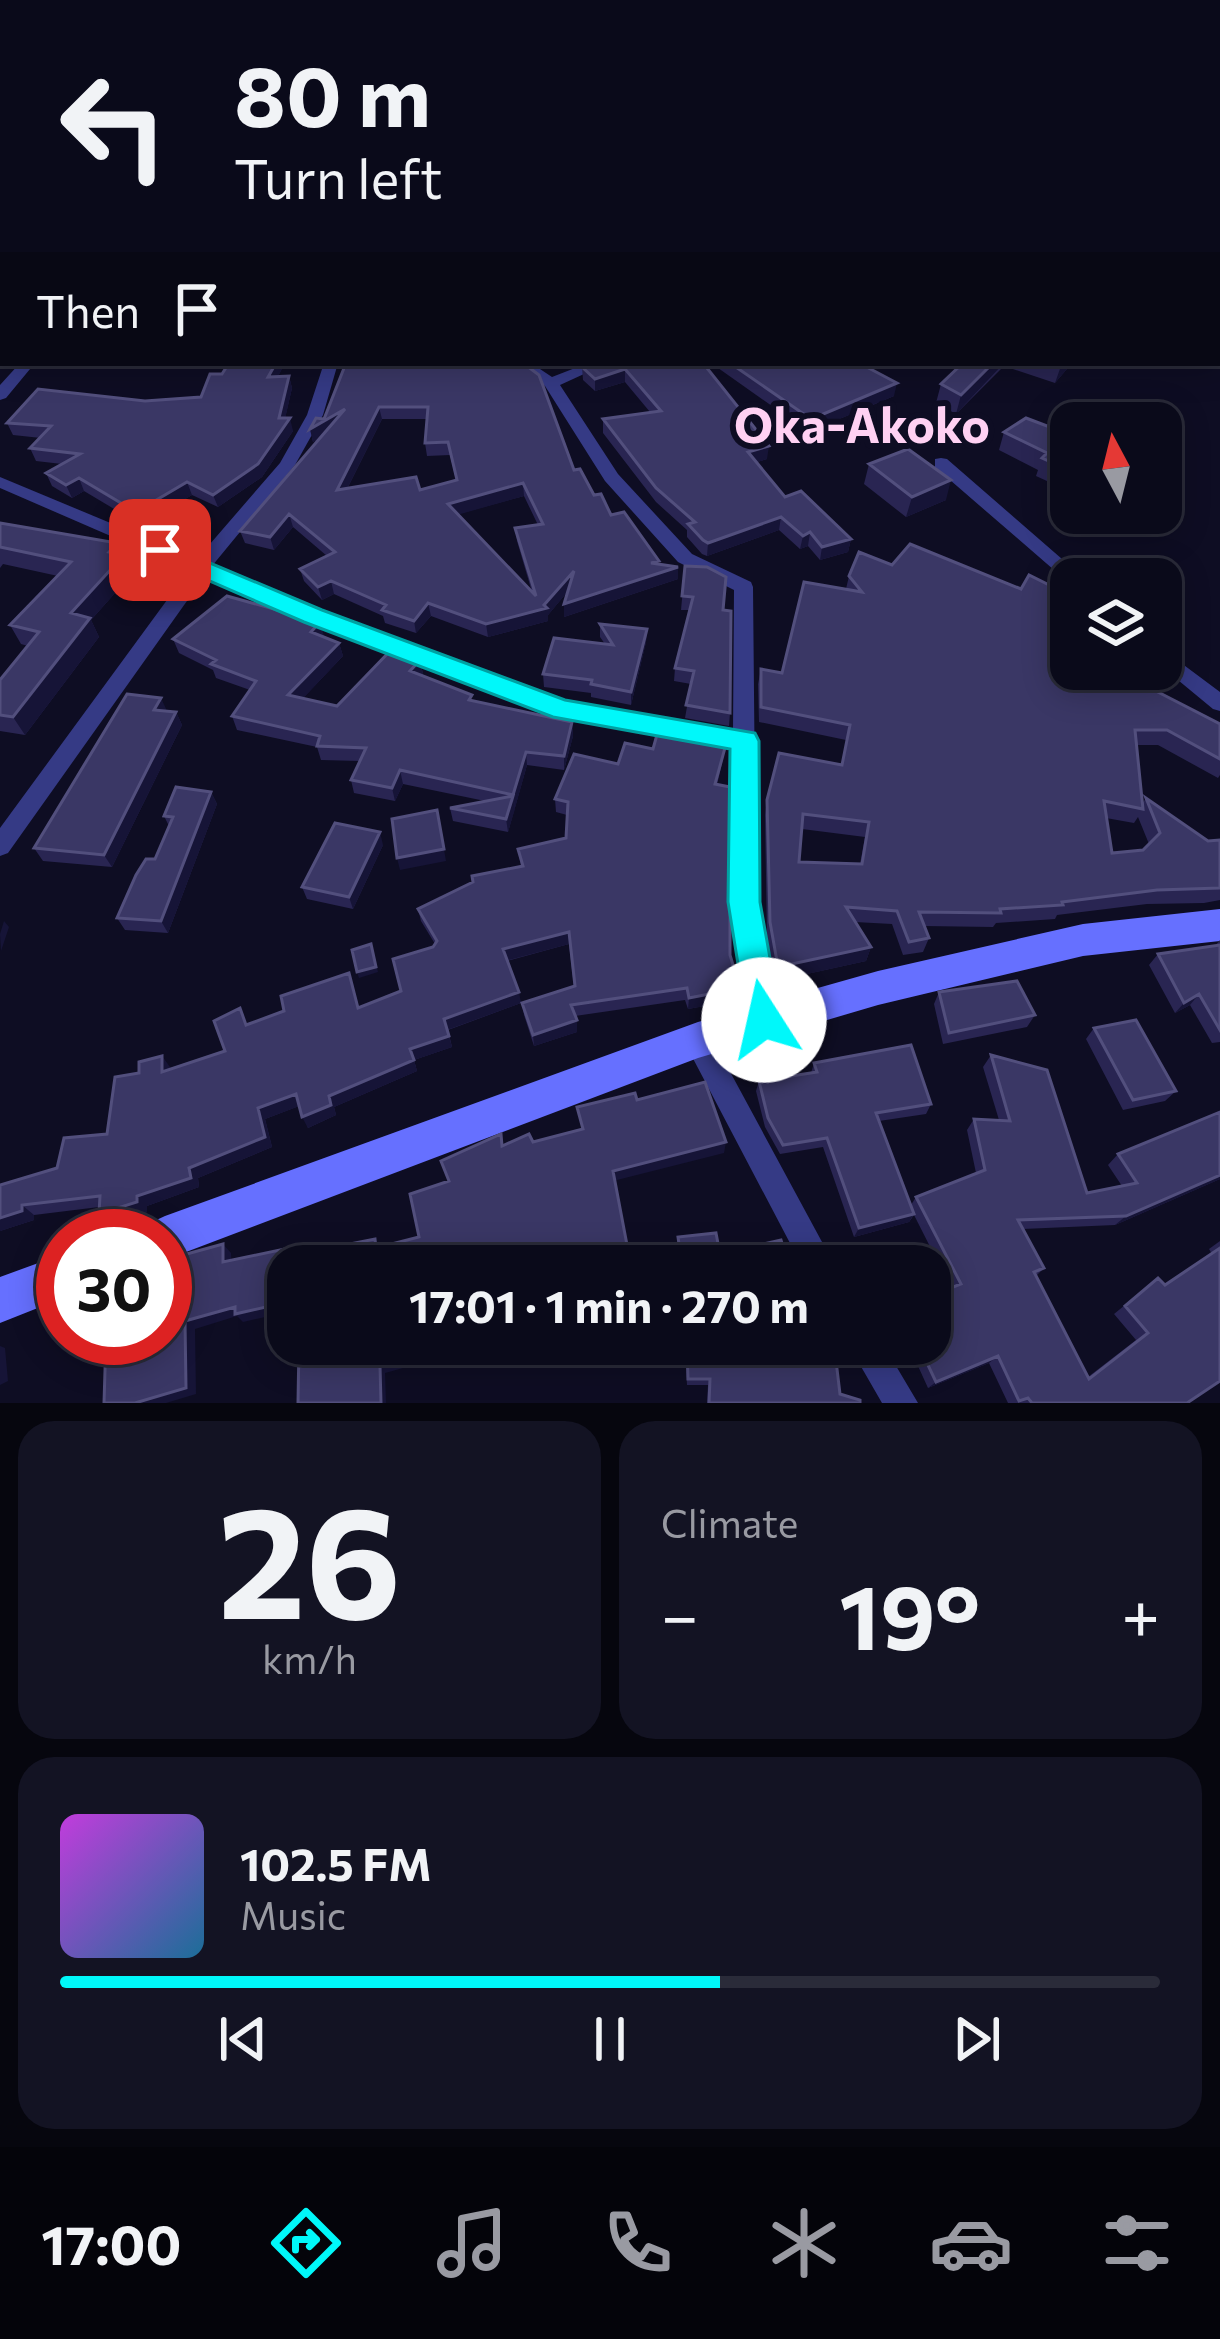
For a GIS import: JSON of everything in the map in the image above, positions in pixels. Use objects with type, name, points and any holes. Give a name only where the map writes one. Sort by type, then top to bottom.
[{"type":"main road","points":[[192,1228],[698,1040],[764,1020],[1083,940],[1220,925]]},
{"type":"main road","points":[[0,1300],[36,1286]]},
{"type":"street","points":[[0,395],[25,366]]},
{"type":"street","points":[[0,847],[201,567],[286,465],[316,415],[330,366]]},
{"type":"street","points":[[525,366],[551,383],[611,477],[686,558],[744,587],[744,902],[764,1020]]},
{"type":"street","points":[[551,383],[594,366]]},
{"type":"street","points":[[941,463],[1052,558]]},
{"type":"street","points":[[0,482],[313,616],[562,710],[745,741]]},
{"type":"street","points":[[1182,672],[1220,703]]},
{"type":"street","points":[[0,807],[29,801]]},
{"type":"street","points":[[698,1040],[808,1245]]},
{"type":"street","points":[[877,1365],[901,1403]]},
{"type":"building","points":[[227,366],[274,366],[268,377],[289,376],[279,418],[290,418],[258,464],[213,495],[187,482],[136,512],[79,478],[66,485],[46,473],[80,454],[30,448],[51,426],[7,423],[38,389],[145,401],[201,397],[210,374],[222,374]]},
{"type":"building","points":[[345,366],[527,366],[539,375],[574,470],[580,469],[594,495],[601,494],[611,515],[624,512],[659,561],[651,563],[678,567],[564,604],[574,571],[544,605],[547,608],[486,624],[428,603],[414,621],[382,610],[386,605],[331,581],[318,587],[300,569],[335,552],[289,514],[270,537],[240,531],[345,409],[310,429],[316,418],[324,419]],"holes":[[[379,407],[428,407],[425,443],[448,442],[457,480],[420,490],[416,477],[337,490]],[[523,483],[543,524],[515,528],[536,596],[448,504]]]},
{"type":"building","points":[[705,366],[769,446],[748,452],[785,497],[801,491],[851,539],[822,547],[810,532],[803,536],[781,517],[708,543],[703,540],[688,524],[695,522],[656,488],[603,419],[661,411],[625,369],[595,379],[582,367]]},
{"type":"building","points":[[734,366],[865,366],[897,383],[821,415],[808,417]]},
{"type":"building","points":[[960,366],[990,366],[961,395],[941,384]]},
{"type":"building","points":[[1026,418],[1050,427],[1050,462],[1042,458],[1047,453],[1004,432]]},
{"type":"building","points":[[908,449],[951,480],[912,497],[869,464]]},
{"type":"building","points":[[0,523],[117,543],[109,552],[124,555],[71,613],[90,618],[13,717],[0,715],[0,680],[39,632],[10,625],[71,562],[0,547]]},
{"type":"building","points":[[910,544],[1021,589],[1029,575],[1050,586],[1050,690],[1154,690],[1220,724],[1220,759],[1167,730],[1135,730],[1143,809],[1104,801],[1112,853],[1143,850],[1160,833],[1146,798],[1208,841],[1220,840],[1220,888],[1157,890],[1000,909],[1001,913],[919,912],[929,938],[909,942],[897,911],[846,907],[871,947],[778,967],[770,922],[767,800],[779,753],[842,765],[850,725],[761,707],[761,669],[782,673],[804,582],[862,592],[849,576],[859,552],[892,565]],"holes":[[[803,814],[869,822],[862,864],[799,862]]]},
{"type":"building","points":[[685,566],[707,567],[726,577],[723,610],[731,611],[730,713],[686,705],[694,671],[675,668],[693,597],[682,596]]},
{"type":"building","points":[[227,596],[320,622],[311,632],[339,643],[288,695],[337,706],[392,649],[420,660],[410,671],[472,695],[469,700],[572,722],[564,756],[526,752],[513,795],[400,770],[392,788],[351,780],[366,748],[317,746],[320,736],[232,716],[256,681],[211,664],[216,660],[173,639]]},
{"type":"building","points":[[600,624],[647,629],[631,692],[591,684],[592,680],[543,674],[554,638],[613,645]]},
{"type":"building","points":[[127,694],[161,698],[154,710],[176,712],[104,855],[34,848]]},
{"type":"building","points":[[680,728],[728,737],[715,784],[730,787],[730,955],[740,988],[689,998],[687,988],[571,1005],[577,1020],[533,1035],[522,1003],[575,986],[569,932],[503,949],[519,992],[444,1019],[449,1036],[410,1049],[414,1060],[329,1096],[331,1105],[302,1117],[296,1094],[258,1108],[265,1137],[189,1168],[191,1178],[137,1196],[137,1202],[99,1209],[100,1196],[22,1205],[22,1211],[0,1218],[0,1185],[57,1168],[64,1138],[107,1134],[115,1077],[139,1073],[139,1062],[162,1056],[162,1072],[225,1051],[214,1021],[240,1008],[246,1025],[284,1011],[281,996],[349,973],[358,1008],[401,991],[393,959],[433,947],[437,941],[418,909],[473,882],[472,876],[523,866],[518,849],[566,838],[568,802],[555,799],[574,754],[618,764],[625,743],[653,749],[658,731],[678,735]]},
{"type":"building","points":[[176,787],[211,792],[161,921],[117,918],[146,859],[155,859],[173,817],[164,816]]},
{"type":"building","points":[[513,796],[506,819],[450,808]]},
{"type":"building","points":[[437,810],[444,849],[397,858],[392,819]]},
{"type":"building","points":[[335,823],[380,832],[349,897],[302,887]]},
{"type":"building","points":[[371,944],[376,967],[357,972],[352,950]]},
{"type":"building","points":[[1220,945],[1220,1030],[1199,994],[1184,1003],[1158,954]]},
{"type":"building","points":[[1017,981],[1035,1015],[949,1033],[939,992]]},
{"type":"building","points":[[1136,1020],[1176,1091],[1133,1100],[1094,1028]]},
{"type":"building","points":[[911,1045],[931,1104],[876,1113],[914,1214],[859,1228],[827,1138],[783,1145],[768,1118],[759,1081],[817,1072],[814,1063]]},
{"type":"building","points":[[991,1055],[1047,1070],[1087,1193],[1137,1183],[1118,1154],[1220,1112],[1220,1175],[1126,1216],[1018,1220],[1044,1268],[1034,1272],[1089,1379],[1148,1333],[1125,1306],[1158,1278],[1165,1285],[1220,1248],[1220,1381],[1187,1403],[1032,1403],[1028,1398],[1019,1401],[998,1356],[936,1382],[928,1365],[951,1365],[951,1288],[961,1284],[951,1265],[951,1245],[941,1245],[916,1197],[985,1170],[974,1119],[1010,1121]]},
{"type":"building","points":[[705,1082],[726,1142],[613,1171],[627,1245],[388,1245],[419,1237],[410,1194],[449,1181],[441,1161],[501,1134],[502,1146],[529,1134],[533,1142],[583,1129],[577,1107],[635,1093],[637,1100]]},
{"type":"building","points":[[716,1233],[718,1245],[679,1245],[678,1237]]},
{"type":"building","points":[[375,1239],[376,1245],[345,1245]]},
{"type":"building","points":[[223,1244],[223,1262],[267,1253],[267,1307],[235,1314],[235,1307],[192,1319],[192,1253]]},
{"type":"building","points":[[105,1365],[186,1365],[186,1388],[135,1403],[104,1403]]},
{"type":"building","points":[[299,1365],[384,1365],[381,1403],[298,1403]]},
{"type":"building","points":[[688,1365],[837,1365],[840,1394],[860,1403],[709,1403],[710,1379],[688,1379]]},
{"type":"district","name":"Oka-Akoko","points":[[862,423]]},
{"type":"route","points":[[160,550],[313,616],[562,710],[745,741],[744,902],[764,1020]]}]
